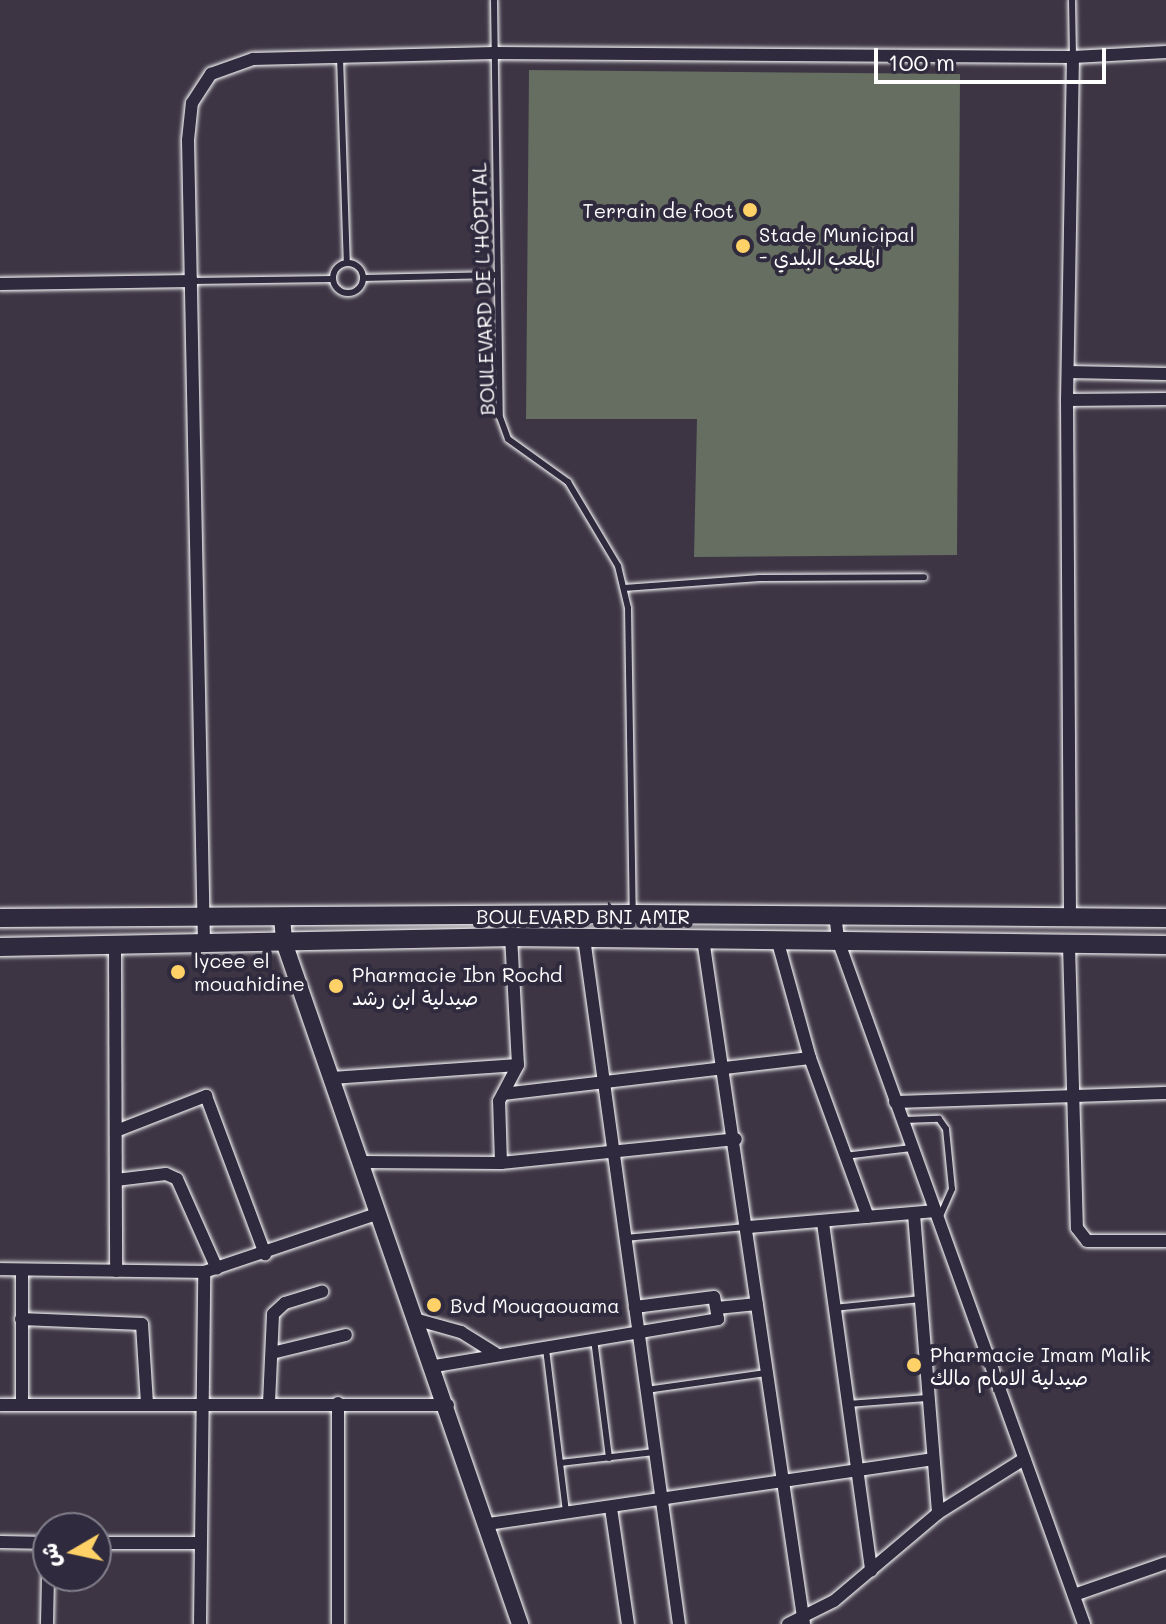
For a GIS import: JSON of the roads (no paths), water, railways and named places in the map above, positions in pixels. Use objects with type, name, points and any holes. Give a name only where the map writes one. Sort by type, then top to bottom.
[{"type":"main road","name":"BOULEVARD BNI AMIR","points":[[0,918],[633,914],[1166,918]]},
{"type":"main road","name":"BOULEVARD BNI AMIR","points":[[0,947],[511,937],[1166,945]]},
{"type":"street","points":[[204,944],[188,140],[200,86],[227,65],[253,59],[494,53],[1073,57],[1166,52]]},
{"type":"street","points":[[1070,918],[1067,400],[1073,57]]},
{"type":"street","points":[[0,284],[192,281]]},
{"type":"street","points":[[1068,372],[1166,374]]},
{"type":"street","points":[[1067,400],[1166,399]]},
{"type":"street","points":[[835,914],[838,940],[1084,1624]]},
{"type":"street","points":[[282,917],[284,942],[435,1366],[520,1624]]},
{"type":"street","points":[[501,1163],[497,1114],[518,1065],[511,937]]},
{"type":"street","points":[[584,938],[679,1624]]},
{"type":"street","points":[[703,939],[749,1227],[779,1479],[803,1621]]},
{"type":"street","points":[[777,939],[810,1058],[868,1217]]},
{"type":"street","points":[[1069,945],[1081,1236],[1087,1241],[1166,1241]]},
{"type":"street","points":[[115,946],[116,1271]]},
{"type":"street","points":[[503,1094],[810,1058]]},
{"type":"street","points":[[332,1078],[518,1065]]},
{"type":"street","points":[[895,1102],[1166,1093]]},
{"type":"street","points":[[116,1131],[206,1096],[265,1254]]},
{"type":"street","points":[[361,1162],[501,1163],[736,1139]]},
{"type":"street","points":[[116,1180],[166,1174],[177,1179],[210,1270],[200,1403],[200,1624]]},
{"type":"street","points":[[0,1269],[210,1270],[265,1254],[379,1213]]},
{"type":"street","points":[[749,1227],[914,1214],[937,1215]]},
{"type":"street","points":[[914,1214],[931,1459],[938,1513]]},
{"type":"street","points":[[823,1223],[871,1571]]},
{"type":"street","points":[[22,1270],[22,1404]]},
{"type":"street","points":[[269,1403],[277,1307],[322,1292]]},
{"type":"street","points":[[435,1366],[495,1353],[718,1319],[714,1297],[635,1307]]},
{"type":"street","points":[[717,1308],[757,1304]]},
{"type":"street","points":[[21,1319],[142,1324],[147,1403]]},
{"type":"street","points":[[418,1320],[461,1332],[495,1353]]},
{"type":"street","points":[[272,1353],[346,1335]]},
{"type":"street","points":[[338,1403],[338,1624]]},
{"type":"street","points":[[0,1405],[448,1405]]},
{"type":"street","points":[[488,1524],[931,1459]]},
{"type":"street","points":[[788,1624],[803,1621],[871,1571],[938,1513],[1024,1459]]},
{"type":"street","points":[[611,1508],[628,1624]]},
{"type":"street","points":[[0,1542],[32,1543]]},
{"type":"street","points":[[112,1543],[200,1543]]},
{"type":"street","points":[[1074,1595],[1166,1563]]},
{"type":"street","points":[[47,1624],[48,1592]]},
{"type":"lane","name":"BOULEVARD DE L'HÔPITAL","points":[[494,0],[500,417],[508,439],[568,482],[607,544],[624,588],[628,608],[633,914]]},
{"type":"lane","points":[[1072,0],[1073,57]]},
{"type":"lane","points":[[340,57],[347,263]]},
{"type":"lane","points":[[347,263],[359,267],[363,278],[359,289],[348,294],[337,290],[332,279],[337,267],[347,263]]},
{"type":"lane","points":[[363,278],[497,275]]},
{"type":"lane","points":[[192,281],[332,279]]},
{"type":"lane","points":[[624,588],[760,578],[924,577]]},
{"type":"lane","points":[[902,1121],[939,1119],[946,1129],[952,1189],[937,1215]]},
{"type":"lane","points":[[844,1156],[912,1148]]},
{"type":"lane","points":[[625,1238],[749,1227]]},
{"type":"lane","points":[[834,1308],[921,1299]]},
{"type":"lane","points":[[594,1338],[609,1458]]},
{"type":"lane","points":[[545,1346],[567,1514]]},
{"type":"lane","points":[[646,1390],[766,1373]]},
{"type":"lane","points":[[848,1404],[927,1398]]},
{"type":"lane","points":[[560,1463],[654,1452]]},
{"type":"place","name":"Terrain de foot","points":[[750,210]]},
{"type":"place","name":"Stade Municipal - الملعب البلدي","points":[[743,246]]},
{"type":"place","name":"lycee el mouahidine","points":[[178,972]]},
{"type":"place","name":"Pharmacie Ibn Rochd صيدلية ابن رشد","points":[[336,986]]},
{"type":"place","name":"Bvd Mouqaouama","points":[[434,1305]]},
{"type":"place","name":"Pharmacie Imam Malik صيدلية الامام مالك","points":[[914,1365]]}]
